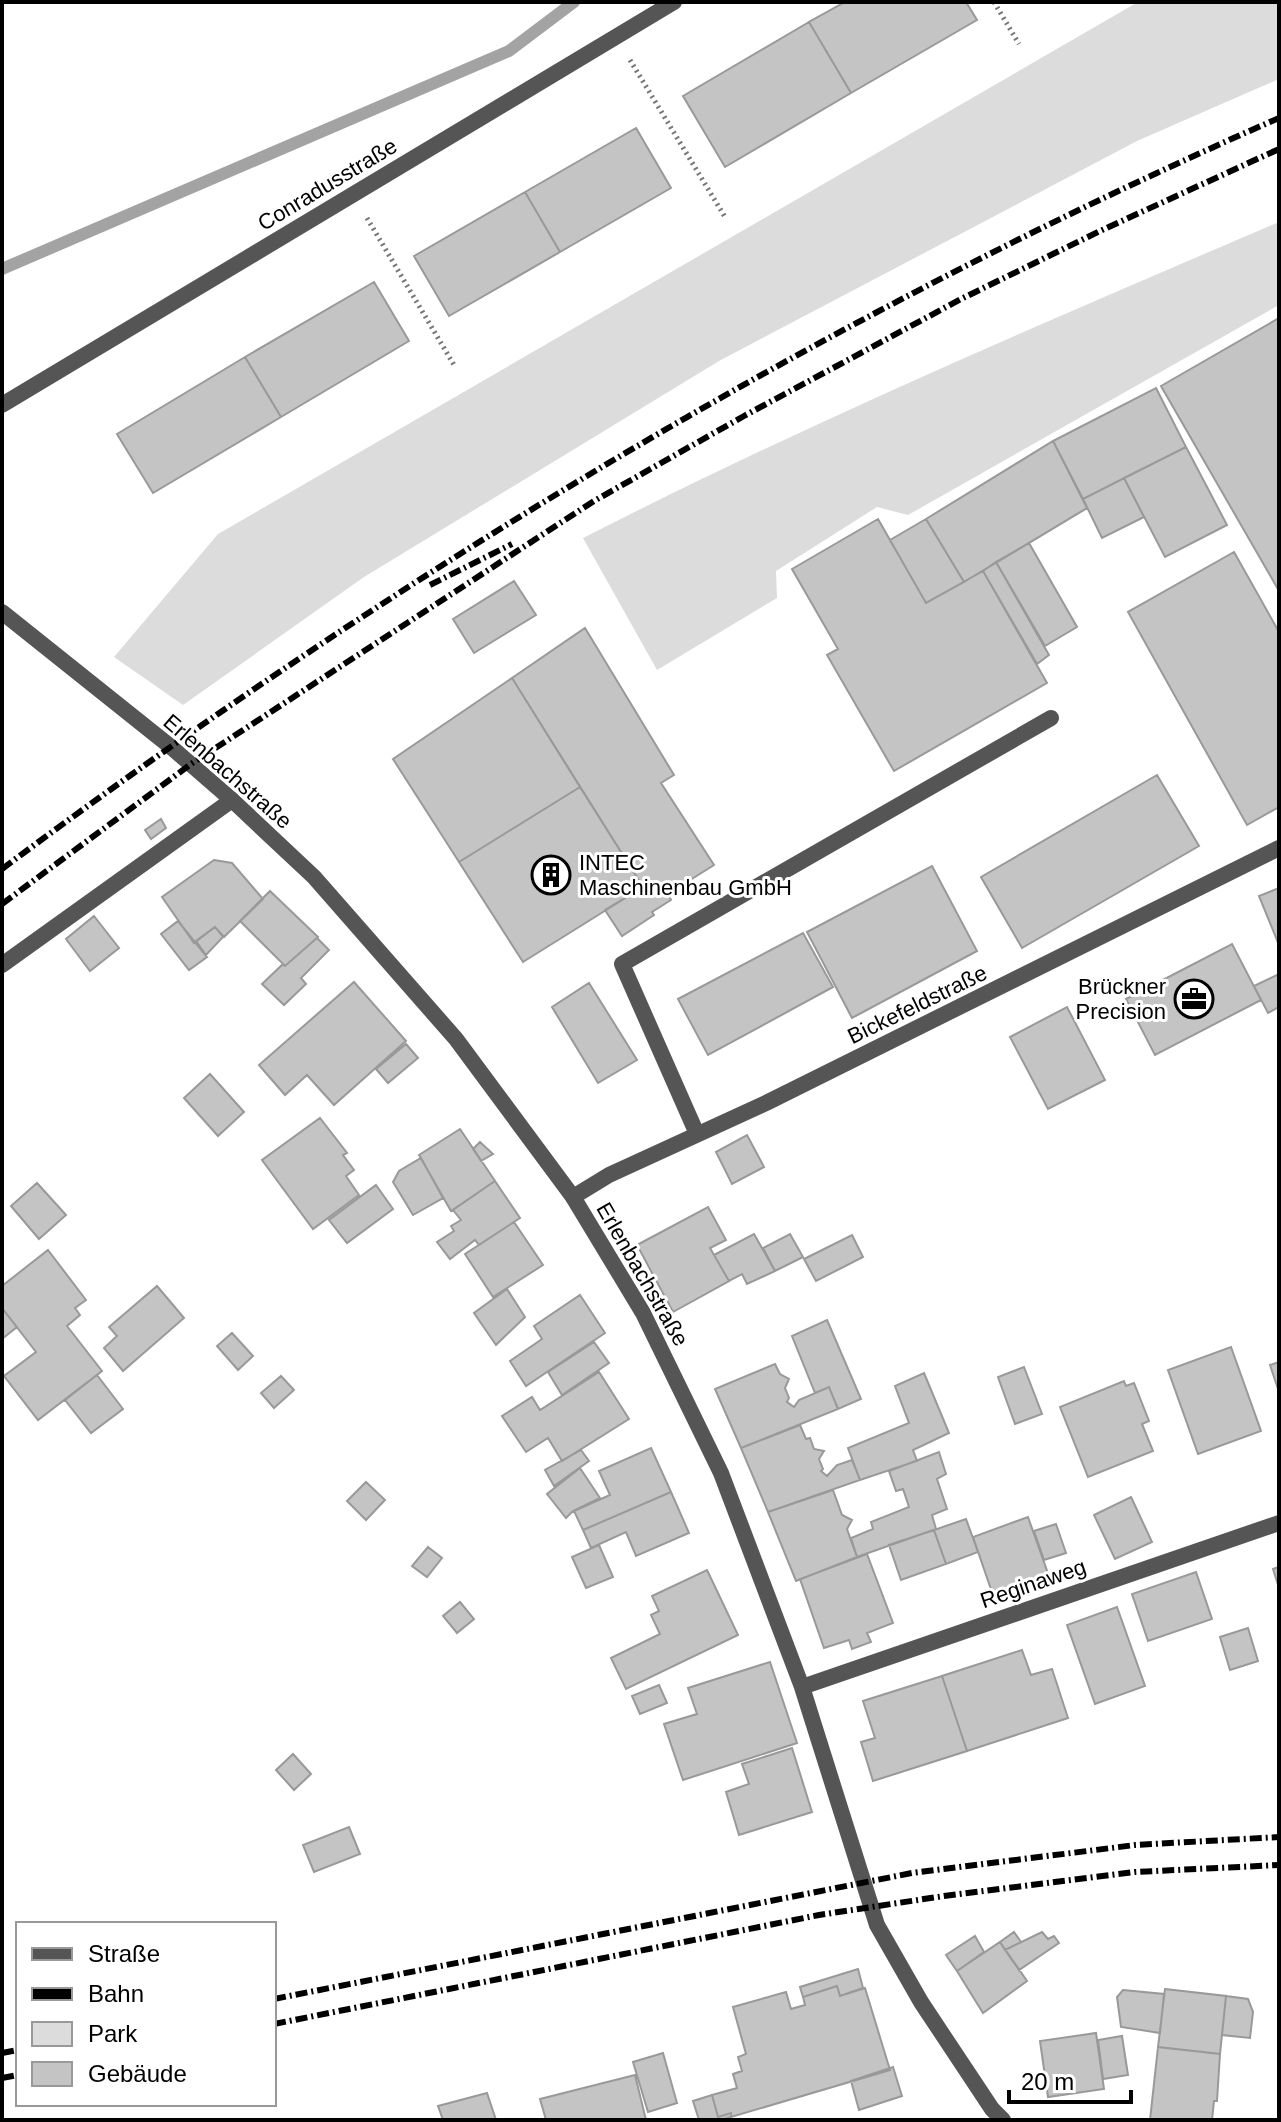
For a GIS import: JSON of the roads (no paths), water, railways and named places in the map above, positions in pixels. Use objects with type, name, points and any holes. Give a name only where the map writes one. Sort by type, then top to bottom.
[{"type":"street","name":"Conradusstraße","points":[[2,405],[674,2]]},
{"type":"street","name":"Erlenbachstraße","points":[[2,612],[171,747],[314,877],[456,1039],[573,1197],[643,1313],[721,1473],[802,1687],[877,1925],[921,2002],[992,2109],[1003,2120]]},
{"type":"street","points":[[697,1134],[622,964],[1051,718]]},
{"type":"street","points":[[2,965],[232,800]]},
{"type":"street","name":"Bickefeldstraße","points":[[573,1197],[609,1175],[766,1103],[1279,848]]},
{"type":"street","name":"Reginaweg","points":[[802,1687],[1279,1523]]},
{"type":"waterway","points":[[2,269],[509,51],[574,2]]},
{"type":"railway","points":[[2,869],[152,760],[305,655],[619,457],[780,365],[944,277],[1110,195],[1279,118]]},
{"type":"railway","points":[[2,904],[191,764],[594,501],[961,299],[1279,149]]},
{"type":"railway","points":[[430,585],[512,544]]},
{"type":"railway","points":[[276,1999],[912,1873],[1135,1845],[1279,1837]]},
{"type":"railway","points":[[276,2024],[819,1915],[1135,1872],[1279,1865]]},
{"type":"railway","points":[[2,2053],[16,2050]]},
{"type":"railway","points":[[2,2078],[16,2075]]},
{"type":"place","name":"INTEC Maschinenbau GmbH","points":[[551,875]]},
{"type":"place","name":"Brückner Precision","points":[[1194,999]]}]
